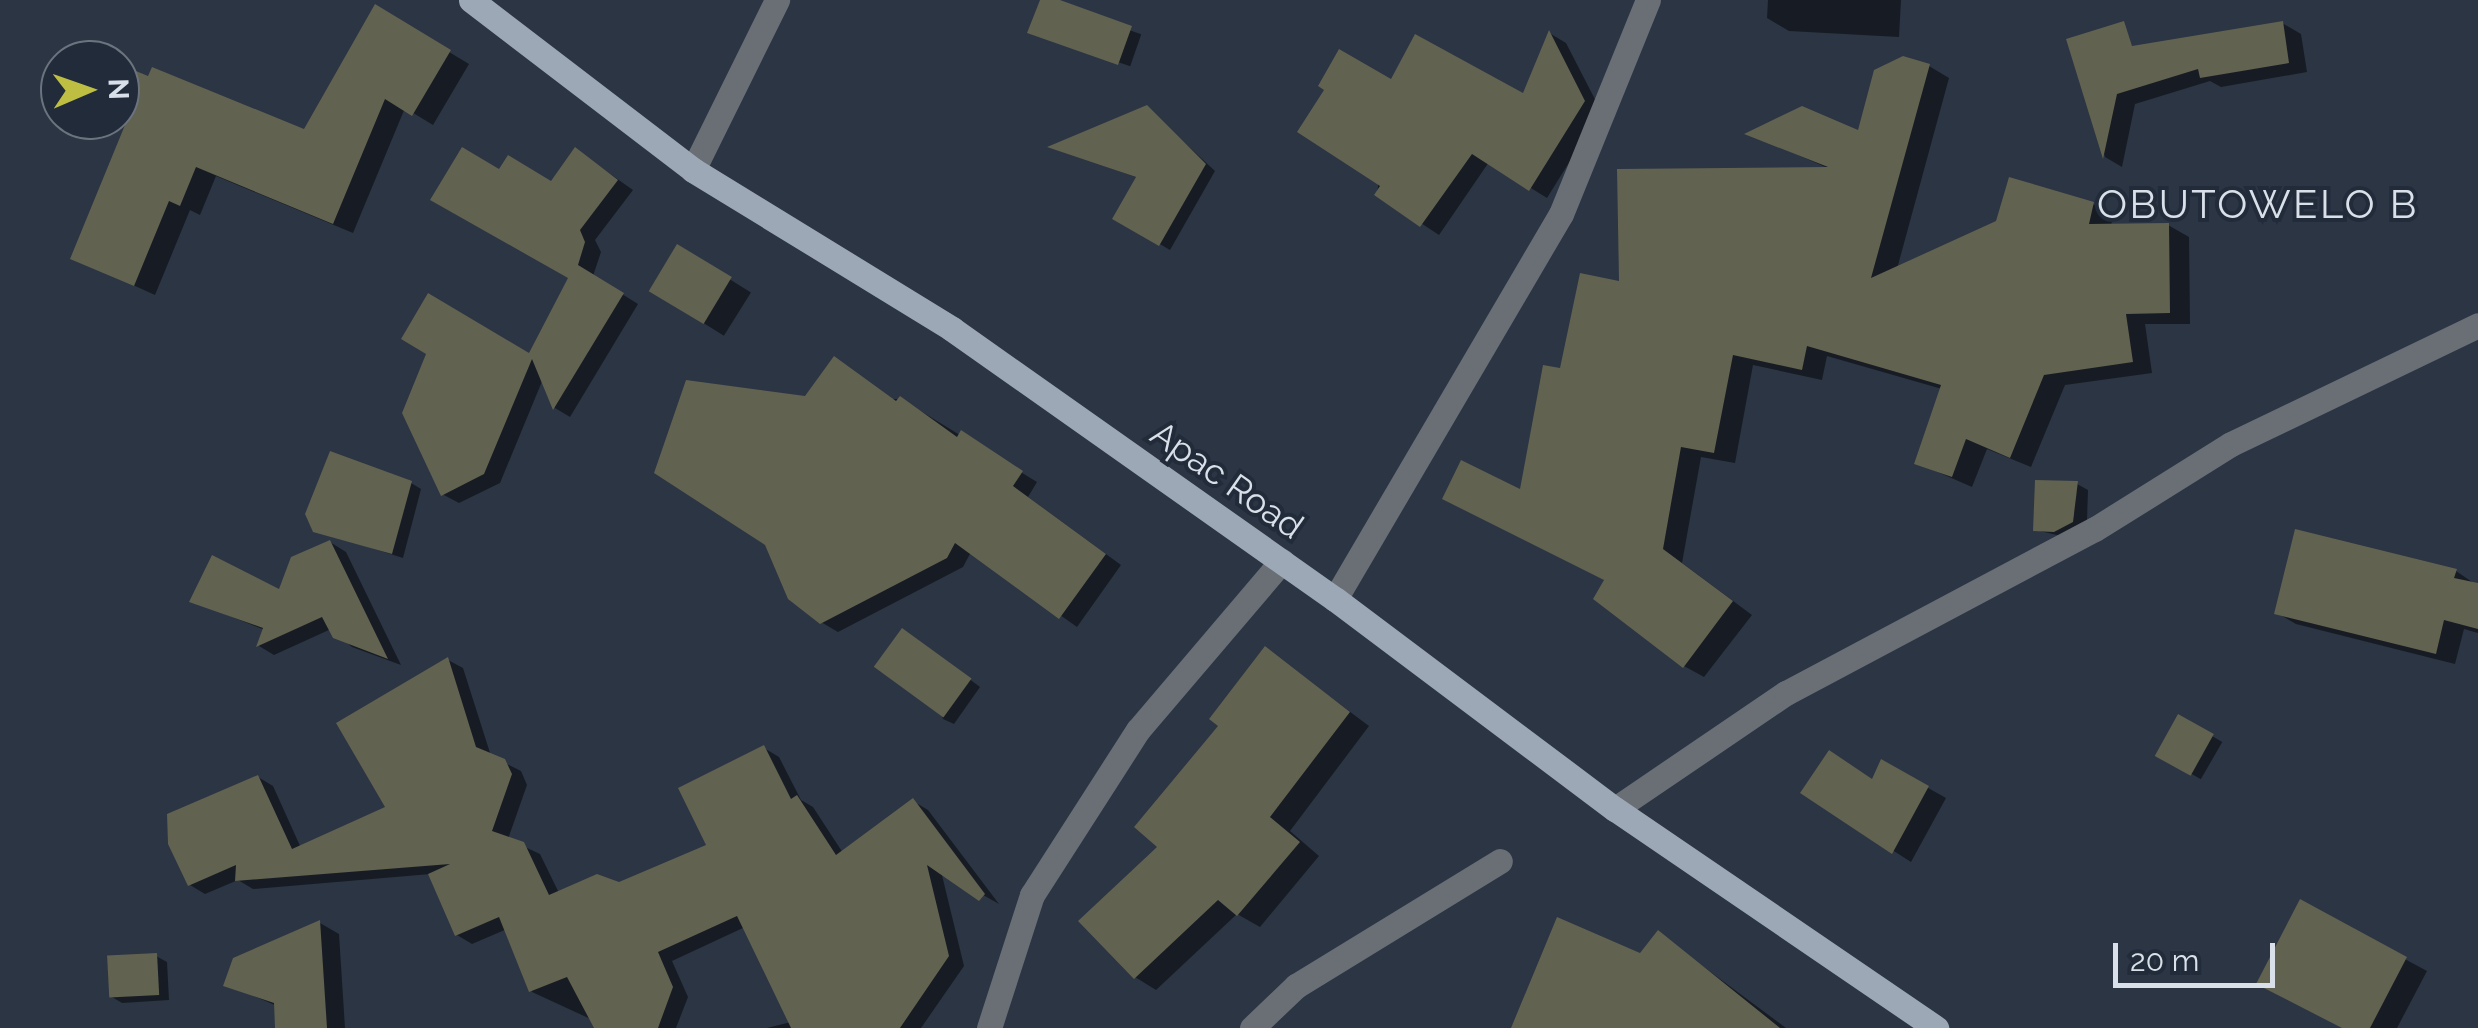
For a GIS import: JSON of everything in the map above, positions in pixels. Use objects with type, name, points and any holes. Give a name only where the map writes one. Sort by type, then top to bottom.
[{"type":"main road","name":"Apac Road","points":[[470,0],[693,170],[952,329],[1335,599],[1615,809],[1936,1028]]},
{"type":"street","points":[[693,170],[777,0]]},
{"type":"street","points":[[1335,599],[1561,214],[1648,0]]},
{"type":"street","points":[[1615,809],[1786,693],[2094,529],[2231,444],[2478,325]]},
{"type":"street","points":[[989,1028],[1032,895],[1138,730],[1282,561]]},
{"type":"street","points":[[1252,1028],[1296,986],[1500,862]]},
{"type":"building","points":[[1040,0],[1060,0],[1132,26],[1118,65],[1027,33]]},
{"type":"building","points":[[375,4],[451,50],[412,116],[385,99],[333,224],[196,167],[180,206],[169,201],[134,286],[70,259],[119,140],[140,140],[140,73],[148,76],[152,67],[304,129]]},
{"type":"building","points":[[2124,21],[2132,46],[2283,21],[2289,63],[2200,78],[2198,69],[2117,94],[2103,159],[2066,39]]},
{"type":"building","points":[[1549,30],[1585,101],[1529,191],[1472,154],[1420,227],[1374,195],[1380,186],[1297,132],[1324,90],[1318,86],[1339,49],[1391,79],[1415,34],[1523,93]]},
{"type":"building","points":[[1903,56],[1930,64],[1871,278],[1996,221],[2009,177],[2094,202],[2089,224],[2169,223],[2170,313],[2126,314],[2133,362],[2044,375],[2010,458],[1966,439],[1952,477],[1914,464],[1941,385],[1807,346],[1802,370],[1733,355],[1714,453],[1681,447],[1663,549],[1733,601],[1683,668],[1593,599],[1604,580],[1442,499],[1461,460],[1520,489],[1543,365],[1560,368],[1580,273],[1619,281],[1617,169],[1828,167],[1744,134],[1802,106],[1858,130],[1874,70]]},
{"type":"building","points":[[1147,105],[1206,164],[1159,246],[1112,219],[1136,177],[1047,147]]},
{"type":"building","points":[[462,147],[499,169],[508,155],[551,181],[575,147],[618,180],[580,230],[585,242],[578,265],[624,293],[553,410],[532,359],[484,474],[441,496],[402,413],[426,354],[401,339],[428,293],[529,353],[568,278],[430,200]]},
{"type":"building","points":[[677,244],[732,277],[704,324],[649,291]]},
{"type":"building","points":[[834,356],[896,401],[900,396],[957,437],[961,430],[1023,471],[1013,486],[1106,554],[1059,619],[955,543],[947,558],[820,624],[788,599],[765,545],[654,473],[686,380],[805,396]]},
{"type":"building","points":[[330,451],[412,481],[392,554],[313,532],[305,514]]},
{"type":"building","points":[[2035,480],[2078,481],[2073,522],[2054,532],[2033,531]]},
{"type":"building","points":[[2295,529],[2457,569],[2454,578],[2478,583],[2478,629],[2444,620],[2436,654],[2274,614]]},
{"type":"building","points":[[330,540],[388,659],[333,638],[322,617],[256,647],[263,628],[189,602],[212,555],[279,589],[291,557]]},
{"type":"building","points":[[902,628],[972,679],[943,717],[874,667]]},
{"type":"building","points":[[1265,646],[1350,712],[1270,817],[1300,842],[1237,916],[1218,900],[1134,979],[1078,921],[1157,847],[1134,827],[1218,726],[1209,719]]},
{"type":"building","points":[[448,657],[476,747],[505,759],[512,774],[492,831],[524,842],[549,895],[597,874],[619,882],[706,845],[678,788],[764,745],[791,799],[797,795],[836,855],[913,798],[985,894],[979,901],[927,865],[949,956],[900,1028],[791,1028],[737,916],[658,952],[673,987],[658,1028],[594,1028],[567,977],[529,992],[499,917],[455,936],[428,874],[450,864],[235,881],[236,865],[188,886],[168,844],[167,814],[258,775],[292,849],[385,807],[336,723]]},
{"type":"building","points":[[2178,714],[2214,734],[2191,776],[2155,756]]},
{"type":"building","points":[[1829,750],[1872,779],[1881,759],[1929,786],[1892,854],[1800,793]]},
{"type":"building","points":[[2300,899],[2407,957],[2370,1028],[2342,1028],[2256,984]]},
{"type":"building","points":[[1557,917],[1640,953],[1658,930],[1780,1028],[1511,1028]]},
{"type":"building","points":[[320,920],[327,1028],[275,1028],[274,1003],[223,986],[233,958]]},
{"type":"building","points":[[157,953],[159,995],[109,998],[107,956]]},
{"type":"district","name":"OBUTOWELO B","points":[[2258,204]]}]
